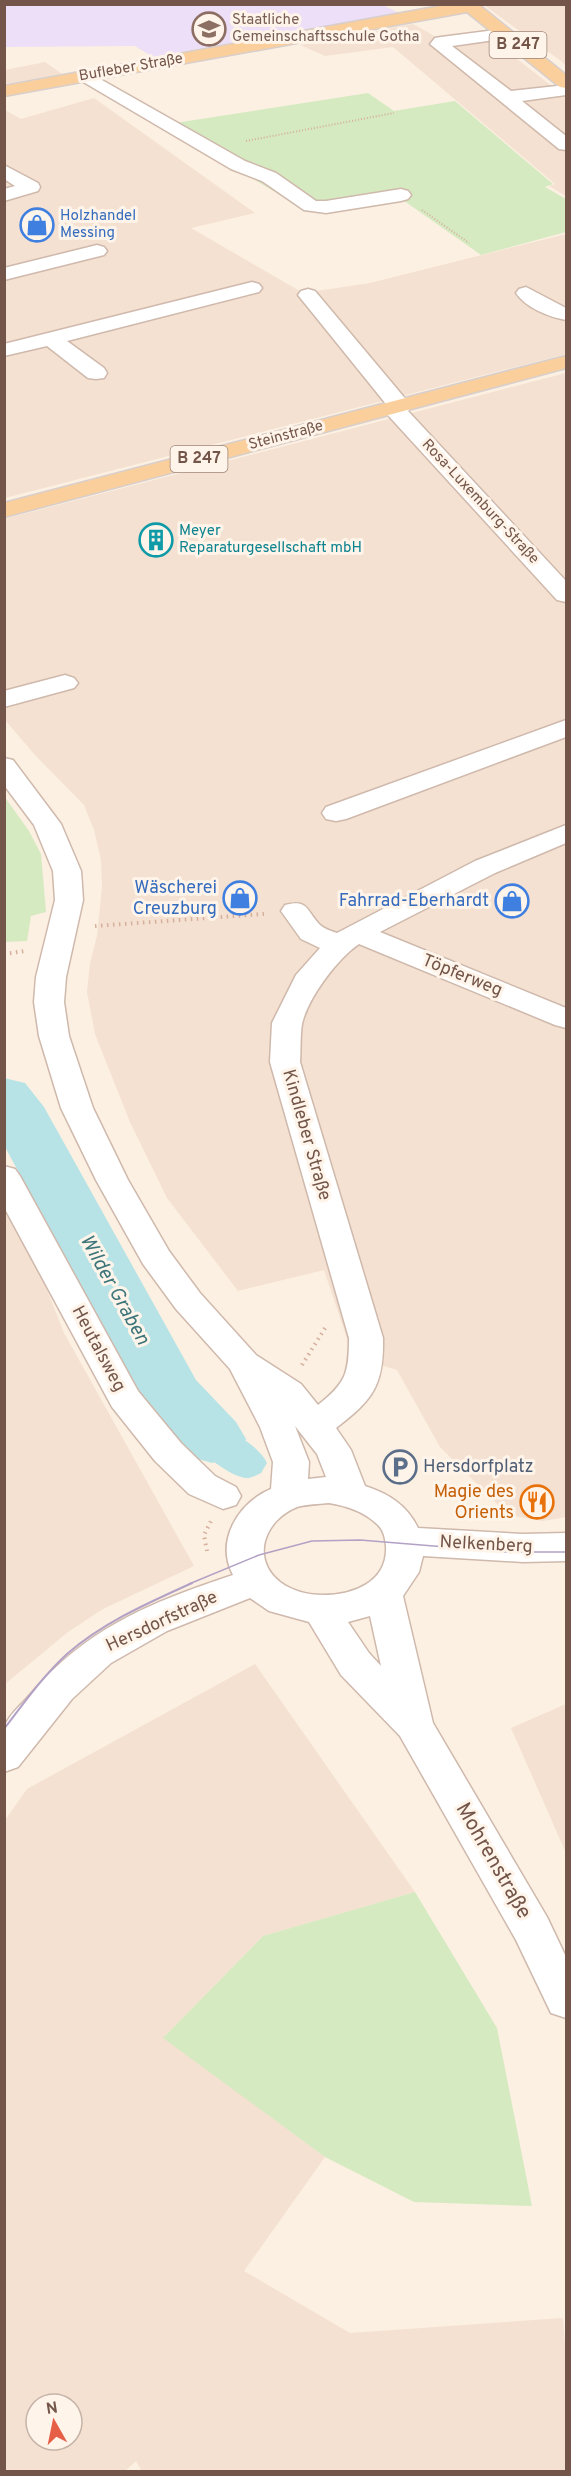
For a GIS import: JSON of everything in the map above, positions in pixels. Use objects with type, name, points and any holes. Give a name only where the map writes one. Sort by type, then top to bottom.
[{"type":"main road","name":"B 247","points":[[473,5],[503,34],[563,76]]},
{"type":"main road","name":"Bufleber Straße","points":[[4,90],[473,5]]},
{"type":"main road","name":"Steinstraße","points":[[4,510],[567,362]]},
{"type":"street","points":[[503,34],[439,44],[567,145]]},
{"type":"street","points":[[86,76],[238,165],[268,177],[311,206],[326,207],[401,195]]},
{"type":"street","points":[[507,98],[567,90]]},
{"type":"street","points":[[4,171],[31,187],[4,195]]},
{"type":"street","points":[[4,274],[97,251]]},
{"type":"street","points":[[4,350],[252,288]]},
{"type":"street","points":[[526,293],[552,310],[567,314]]},
{"type":"street","name":"Rosa-Luxemburg-Straße","points":[[308,296],[397,407],[567,596]]},
{"type":"street","points":[[50,338],[96,373]]},
{"type":"street","points":[[538,565],[564,558]]},
{"type":"street","points":[[4,699],[65,683]]},
{"type":"street","points":[[336,813],[567,728]]},
{"type":"street","points":[[4,766],[46,824],[66,871],[69,900],[51,977],[49,1002],[54,1036],[77,1108],[111,1180],[155,1256],[188,1301],[244,1363],[278,1427],[291,1462],[289,1496]]},
{"type":"street","name":"Kindleber Straße","points":[[314,1426],[338,1408],[355,1390],[366,1369],[366,1338],[285,1062],[287,1023],[310,975],[348,939],[484,867],[567,833]]},
{"type":"street","name":"Töpferweg","points":[[295,911],[311,933],[348,939],[567,1019]]},
{"type":"street","name":"Heutalsweg","points":[[4,1176],[124,1398],[168,1452],[202,1485],[223,1496]]},
{"type":"street","points":[[244,1363],[289,1393],[333,1450],[350,1493]]},
{"type":"street","points":[[329,1490],[350,1493],[401,1518],[404,1562],[397,1579],[383,1592],[365,1602],[344,1608],[321,1610],[302,1608],[284,1602],[268,1593],[256,1582],[244,1559],[243,1544],[248,1528],[258,1515],[272,1504],[289,1496],[309,1491],[329,1490]]},
{"type":"street","name":"Nelkenberg","points":[[401,1518],[524,1548],[567,1547]]},
{"type":"street","name":"Hersdorfstraße","points":[[4,1756],[63,1684],[97,1653],[138,1629],[190,1605],[256,1582]]},
{"type":"street","name":"Mohrenstraße","points":[[383,1592],[414,1725]]},
{"type":"street","name":"Mohrenstraße","points":[[321,1610],[355,1665],[414,1725],[532,1930],[567,2000]]},
{"type":"path","points":[[210,148],[394,113]]},
{"type":"path","points":[[105,924],[295,911]]},
{"type":"shaded area","name":"Staatliche Gemeinschaftsschule Gotha","points":[[381,4],[399,13],[153,57],[135,46],[5,47],[5,5]]},
{"type":"shaded area","points":[[484,5],[566,5],[566,66],[561,61]]},
{"type":"shaded area","points":[[413,24],[436,37],[481,31],[566,97],[566,196],[549,186],[555,184],[393,47],[325,56],[300,45]]},
{"type":"shaded area","points":[[45,62],[62,74],[5,84],[5,70]]},
{"type":"shaded area","points":[[94,98],[255,213],[191,228],[303,293],[370,283],[566,234],[566,354],[5,498],[5,110],[21,119]]},
{"type":"shaded area","points":[[566,373],[566,1517],[543,1521],[508,1515],[440,1447],[397,1370],[353,1357],[324,1270],[238,1291],[167,1198],[130,1122],[95,1034],[87,992],[90,963],[97,936],[102,887],[101,860],[94,830],[84,805],[35,755],[5,720],[4,519]]},
{"type":"shaded area","points":[[4,1202],[38,1267],[64,1333],[194,1566],[103,1609],[68,1632],[5,1684]]},
{"type":"shaded area","points":[[255,1664],[415,1892],[263,1936],[164,2037],[325,2157],[244,2271],[350,2333],[563,2318],[566,2358],[566,2471],[142,2472],[136,2461],[125,2471],[5,2472],[5,1820],[27,1789]]},
{"type":"shaded area","points":[[566,1704],[566,1853],[511,1728]]},
{"type":"green space","points":[[368,93],[394,111],[455,101],[553,184],[545,187],[566,199],[566,232],[481,255],[400,198],[302,208],[162,125]]},
{"type":"green space","points":[[4,796],[29,831],[41,854],[46,912],[31,916],[27,941],[5,942]]},
{"type":"green space","points":[[415,1892],[497,2028],[532,2206],[414,2202],[325,2157],[163,2038],[263,1936]]},
{"type":"waterway","name":"Wilder Graben","points":[[4,1096],[14,1107],[171,1395],[212,1439]]},
{"type":"waterway","name":"Wilder Graben","points":[[212,1439],[247,1463]]},
{"type":"tram line","points":[[189,1584],[259,1555],[312,1541],[360,1540],[507,1552],[566,1552]]},
{"type":"tram line","points":[[4,1729],[50,1671],[81,1643],[127,1614],[192,1583]]},
{"type":"place","name":"Staatliche Gemeinschaftsschule Gotha","points":[[209,29]]},
{"type":"place","name":"Holzhandel Messing","points":[[37,225]]},
{"type":"place","name":"Meyer Reparaturgesellschaft mbH","points":[[156,540]]},
{"type":"place","name":"Wäscherei Creuzburg","points":[[240,898]]},
{"type":"place","name":"Fahrrad-Eberhardt","points":[[512,901]]},
{"type":"place","name":"Hersdorfplatz","points":[[400,1467]]},
{"type":"place","name":"Magie des Orients","points":[[537,1502]]}]
